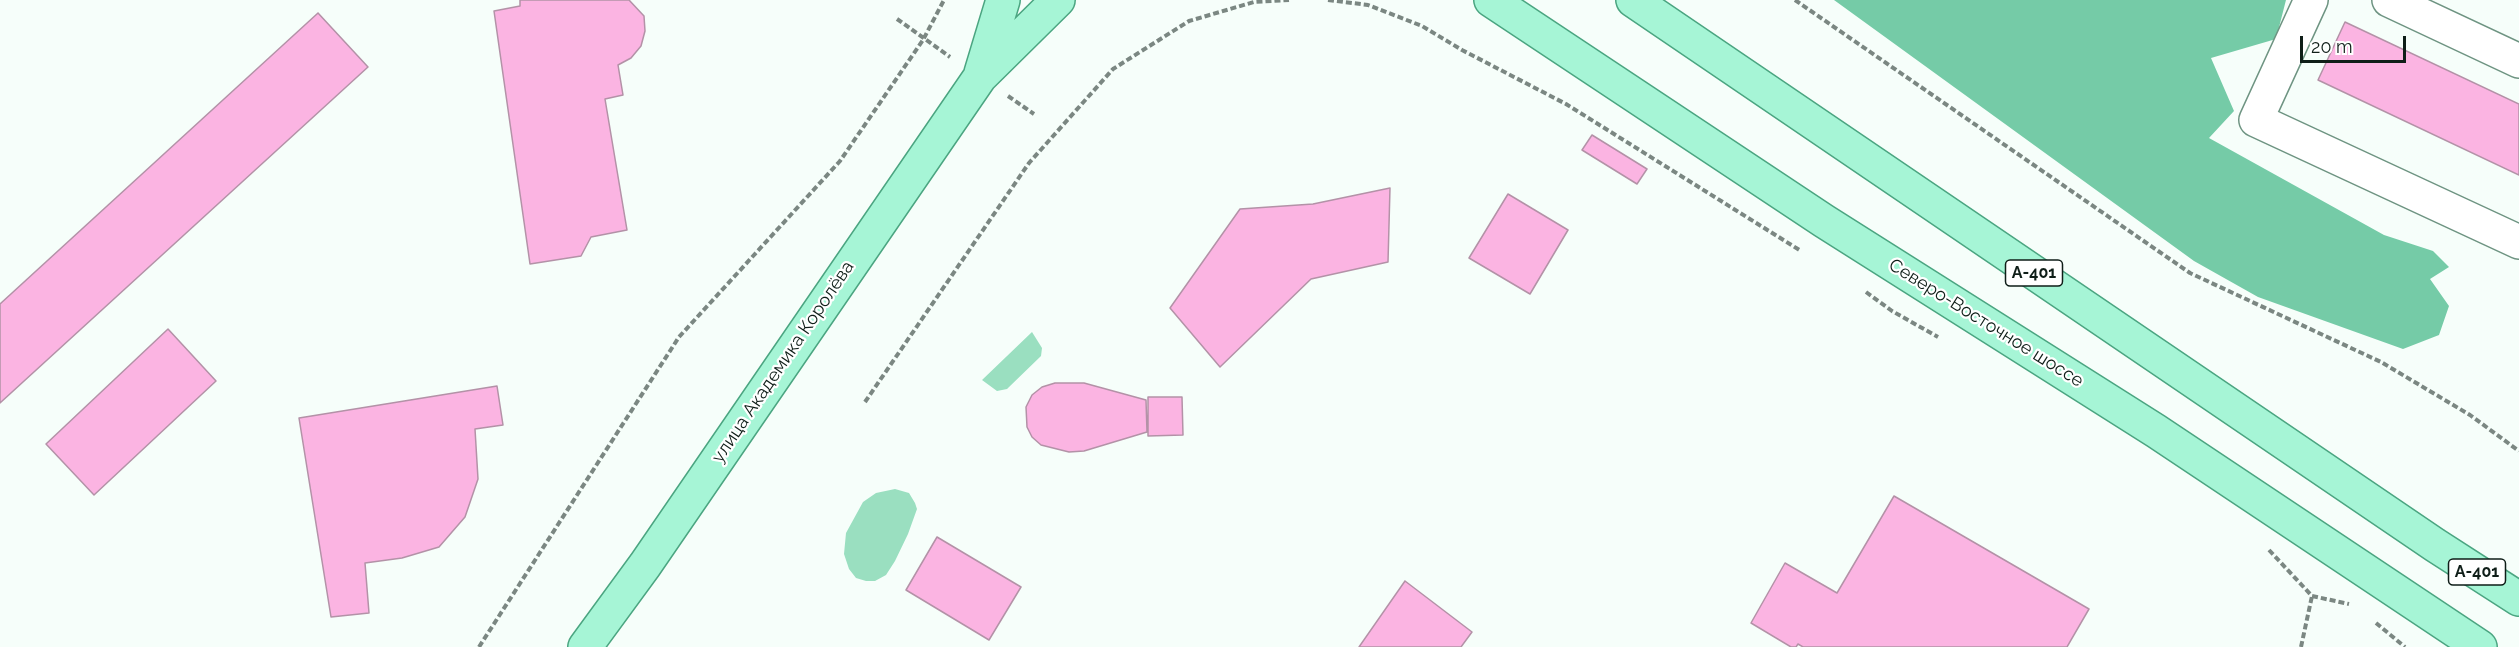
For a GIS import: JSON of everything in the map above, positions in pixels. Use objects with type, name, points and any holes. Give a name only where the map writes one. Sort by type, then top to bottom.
[{"type":"main road","name":"улица Академика Королёва","points":[[980,77],[1003,0]]},
{"type":"main road","name":"улица Академика Королёва","points":[[585,647],[645,565],[980,77],[1058,0]]},
{"type":"main road","name":"Северо-Восточное шоссе","points":[[1491,0],[1824,221],[2156,431],[2480,647]]},
{"type":"main road","name":"А-401","points":[[1633,0],[2435,546],[2519,599]]},
{"type":"street","points":[[2311,0],[2256,120],[2519,242]]},
{"type":"street","points":[[2389,0],[2519,61]]},
{"type":"street","points":[[2408,601],[2454,647]]},
{"type":"path","points":[[479,647],[679,337],[840,161],[923,40],[945,0]]},
{"type":"path","points":[[865,402],[1029,163],[1113,69],[1189,21],[1254,2],[1288,0]]},
{"type":"path","points":[[1328,0],[1368,5],[1422,26],[1462,50],[1566,104],[1803,252]]},
{"type":"path","points":[[1796,0],[2190,273],[2380,362],[2470,415],[2519,451]]},
{"type":"path","points":[[897,19],[923,40]]},
{"type":"path","points":[[1860,288],[1892,311],[1941,339]]},
{"type":"path","points":[[2266,547],[2312,596],[2355,605]]},
{"type":"path","points":[[2301,647],[2312,596]]},
{"type":"path","points":[[2372,619],[2405,647]]},
{"type":"green space","points":[[1834,0],[2286,0],[2276,39],[2211,58],[2234,111],[2209,138],[2384,235],[2433,251],[2449,267],[2430,279],[2449,306],[2439,335],[2403,349],[2258,297],[2194,261]]},
{"type":"green space","points":[[1032,332],[1042,348],[1041,356],[1007,389],[997,391],[982,380]]},
{"type":"green space","points":[[895,489],[909,493],[917,509],[908,534],[886,575],[875,581],[856,578],[849,569],[844,554],[846,533],[863,502],[876,493]]},
{"type":"building","points":[[520,0],[629,0],[644,16],[645,31],[641,46],[631,58],[618,65],[623,95],[605,99],[627,230],[591,237],[581,256],[530,264],[494,11],[520,6]]},
{"type":"building","points":[[318,13],[368,67],[0,403],[0,304]]},
{"type":"building","points":[[2345,22],[2519,104],[2519,175],[2318,80]]},
{"type":"building","points":[[1592,135],[1647,169],[1637,184],[1582,150]]},
{"type":"building","points":[[1390,188],[1388,262],[1311,279],[1220,367],[1170,308],[1240,209],[1313,204]]},
{"type":"building","points":[[1508,194],[1568,230],[1530,294],[1469,258]]},
{"type":"building","points":[[168,329],[216,381],[94,495],[46,444]]},
{"type":"building","points":[[1055,383],[1084,383],[1146,400],[1147,432],[1084,451],[1069,452],[1041,445],[1032,437],[1027,427],[1026,407],[1032,395],[1042,387]]},
{"type":"building","points":[[497,386],[503,425],[475,429],[478,479],[465,517],[439,547],[402,558],[365,563],[369,613],[331,617],[299,418]]},
{"type":"building","points":[[1148,397],[1182,397],[1183,435],[1148,436]]},
{"type":"building","points":[[1894,496],[2089,609],[2067,647],[1803,647],[1798,644],[1796,647],[1791,647],[1751,623],[1785,563],[1837,593]]},
{"type":"building","points":[[937,537],[1021,587],[989,640],[906,590]]},
{"type":"building","points":[[1405,581],[1472,632],[1461,647],[1359,647]]}]
